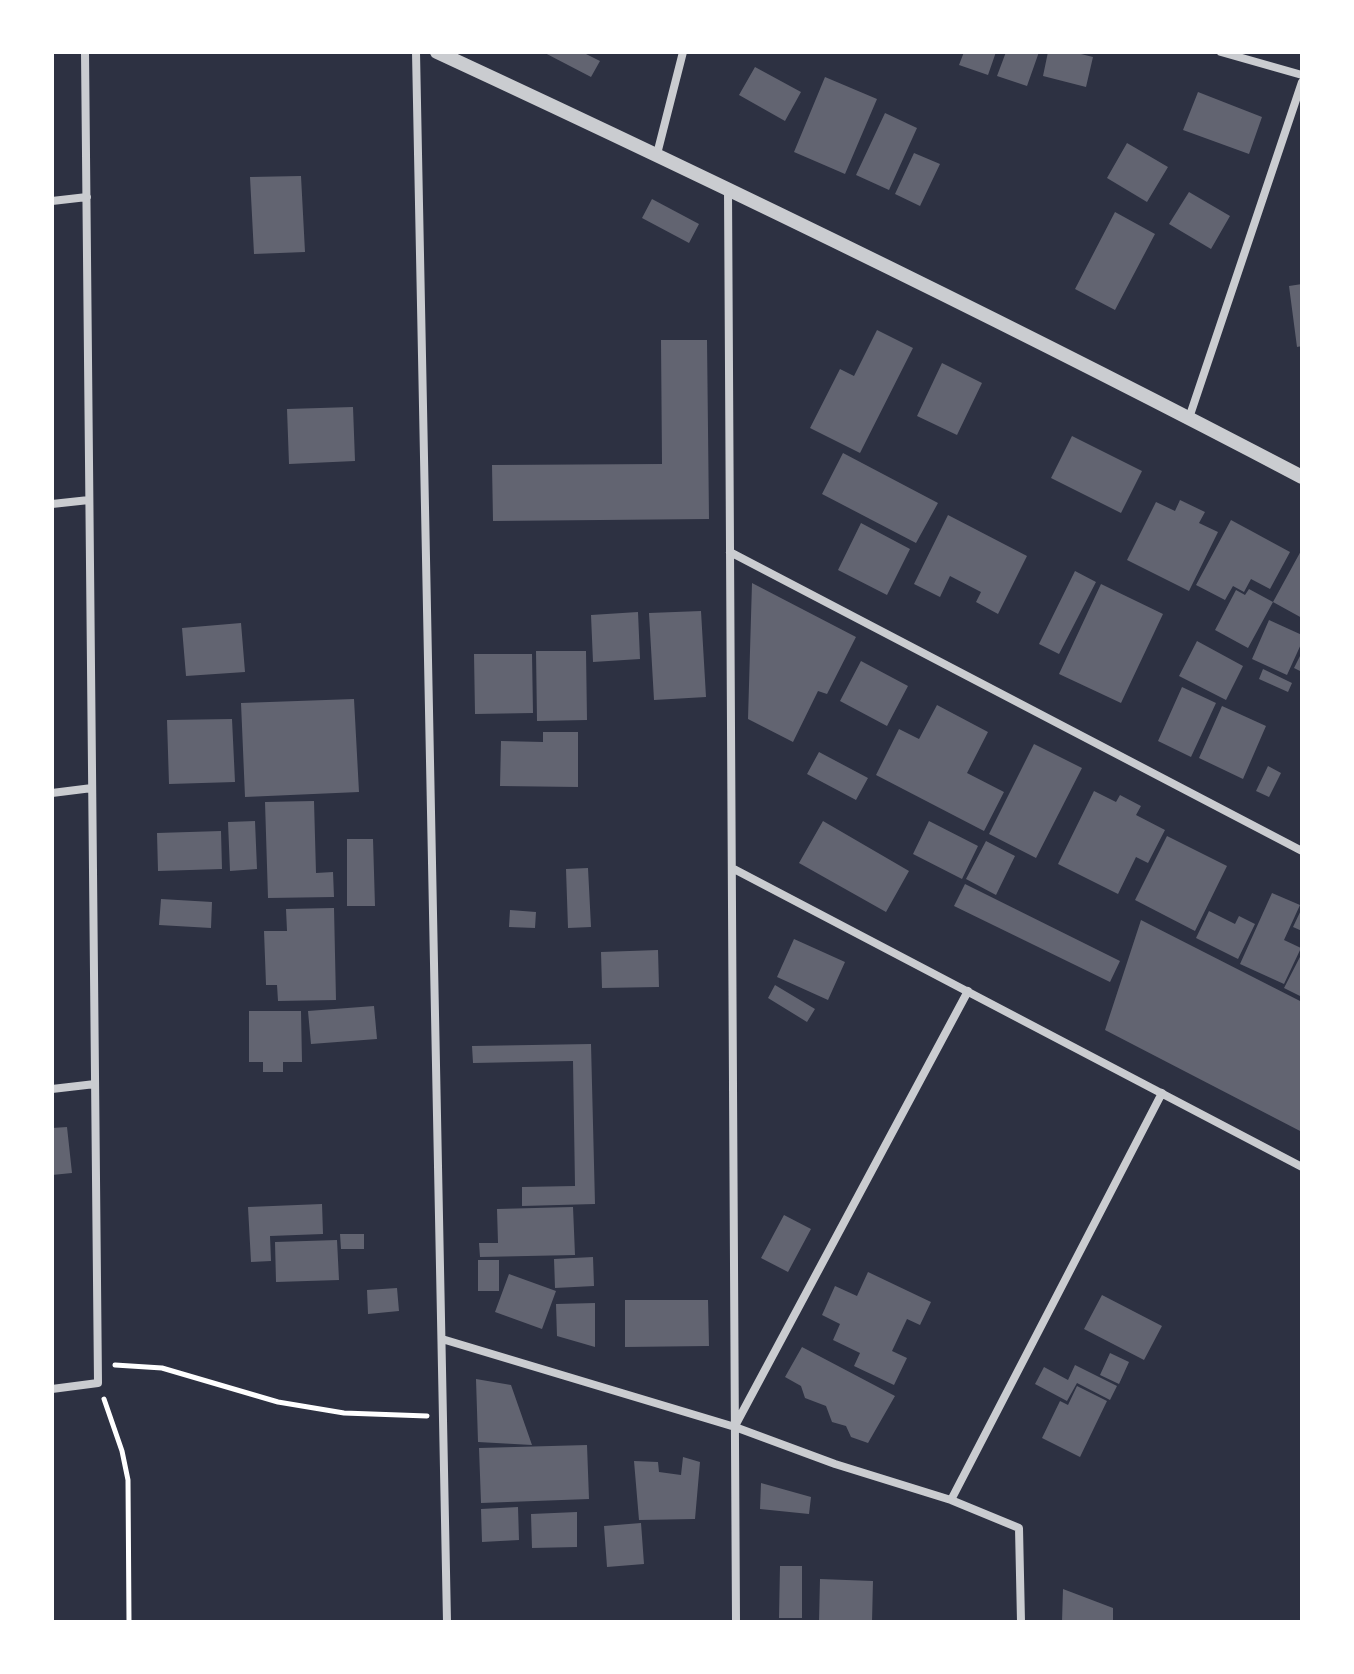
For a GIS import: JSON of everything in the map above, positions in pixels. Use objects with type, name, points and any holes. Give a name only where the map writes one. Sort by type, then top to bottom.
[{"type":"street","points":[[52,1389],[98,1383],[85,52]]},
{"type":"street","points":[[416,52],[447,1622]]},
{"type":"street","points":[[437,52],[657,154],[1302,477]]},
{"type":"street","points":[[657,154],[683,52]]},
{"type":"street","points":[[1221,52],[1302,75]]},
{"type":"street","points":[[1189,418],[1302,82]]},
{"type":"street","points":[[728,190],[736,1622]]},
{"type":"street","points":[[52,201],[87,197]]},
{"type":"street","points":[[52,504],[89,500]]},
{"type":"street","points":[[730,552],[1302,851]]},
{"type":"street","points":[[52,793],[92,788]]},
{"type":"street","points":[[732,868],[1302,1167]]},
{"type":"street","points":[[735,1427],[968,991]]},
{"type":"street","points":[[52,1089],[95,1084]]},
{"type":"street","points":[[951,1500],[1162,1093]]},
{"type":"street","points":[[442,1339],[735,1427],[835,1464],[951,1500],[1019,1528],[1021,1622]]},
{"type":"path","points":[[98,1363],[162,1368],[278,1402],[344,1413],[443,1417]]},
{"type":"path","points":[[98,1383],[114,1423],[128,1480],[129,1622]]},
{"type":"building","points":[[543,52],[582,52],[600,61],[591,77]]},
{"type":"building","points":[[964,52],[996,52],[988,75],[959,65]]},
{"type":"building","points":[[1006,52],[1039,52],[1027,86],[997,76]]},
{"type":"building","points":[[1048,52],[1073,52],[1093,57],[1086,87],[1043,76]]},
{"type":"building","points":[[755,67],[801,92],[785,121],[739,95]]},
{"type":"building","points":[[825,77],[877,99],[845,174],[794,152]]},
{"type":"building","points":[[1198,92],[1262,117],[1249,154],[1183,130]]},
{"type":"building","points":[[885,113],[917,128],[889,190],[856,175]]},
{"type":"building","points":[[1127,143],[1168,167],[1147,202],[1107,178]]},
{"type":"building","points":[[914,153],[940,164],[920,206],[895,194]]},
{"type":"building","points":[[301,176],[305,252],[254,254],[250,177]]},
{"type":"building","points":[[1189,192],[1230,216],[1211,249],[1169,224]]},
{"type":"building","points":[[652,199],[699,224],[689,243],[642,218]]},
{"type":"building","points":[[1115,212],[1155,234],[1115,310],[1075,289]]},
{"type":"building","points":[[1302,284],[1302,346],[1297,347],[1289,286]]},
{"type":"building","points":[[877,330],[913,348],[860,453],[810,428],[840,369],[854,376]]},
{"type":"building","points":[[661,340],[707,340],[709,519],[493,521],[492,465],[662,464]]},
{"type":"building","points":[[942,363],[982,383],[957,435],[917,416]]},
{"type":"building","points":[[353,407],[355,461],[289,464],[287,409]]},
{"type":"building","points":[[1072,436],[1142,471],[1121,513],[1051,478]]},
{"type":"building","points":[[843,453],[938,503],[916,543],[822,494]]},
{"type":"building","points":[[1180,500],[1205,512],[1199,523],[1218,532],[1189,591],[1127,560],[1156,502],[1175,511]]},
{"type":"building","points":[[948,515],[1027,556],[998,614],[976,602],[981,592],[950,576],[940,597],[914,584]]},
{"type":"building","points":[[1231,520],[1290,552],[1270,589],[1251,579],[1244,592],[1233,586],[1225,600],[1196,585]]},
{"type":"building","points":[[861,523],[910,549],[887,595],[838,570]]},
{"type":"building","points":[[1302,549],[1302,618],[1273,602]]},
{"type":"building","points":[[1075,571],[1096,582],[1059,654],[1039,644]]},
{"type":"building","points":[[752,583],[856,637],[827,694],[818,691],[793,742],[748,719]]},
{"type":"building","points":[[1101,584],[1163,614],[1121,703],[1059,674]]},
{"type":"building","points":[[1249,589],[1273,602],[1248,648],[1215,630],[1236,590],[1245,595]]},
{"type":"building","points":[[701,611],[706,697],[654,700],[649,613]]},
{"type":"building","points":[[638,612],[640,659],[593,662],[591,615]]},
{"type":"building","points":[[1269,620],[1302,635],[1302,642],[1287,675],[1252,659]]},
{"type":"building","points":[[241,623],[245,672],[186,676],[182,628]]},
{"type":"building","points":[[1197,641],[1243,666],[1226,700],[1179,676]]},
{"type":"building","points":[[536,651],[586,651],[587,720],[537,721]]},
{"type":"building","points":[[1302,652],[1302,672],[1294,668]]},
{"type":"building","points":[[474,654],[532,654],[533,713],[475,714]]},
{"type":"building","points":[[861,661],[908,686],[887,726],[840,701]]},
{"type":"building","points":[[1263,669],[1292,683],[1288,692],[1259,679]]},
{"type":"building","points":[[1182,687],[1216,703],[1191,757],[1158,741]]},
{"type":"building","points":[[354,699],[359,792],[245,797],[241,703]]},
{"type":"building","points":[[937,705],[988,732],[967,773],[1004,792],[984,831],[876,775],[899,729],[919,739]]},
{"type":"building","points":[[1222,706],[1266,726],[1243,779],[1199,758]]},
{"type":"building","points":[[232,719],[235,782],[169,784],[167,720]]},
{"type":"building","points":[[543,732],[578,732],[578,787],[500,786],[501,741],[543,742]]},
{"type":"building","points":[[1034,744],[1082,768],[1036,858],[989,834]]},
{"type":"building","points":[[819,752],[868,778],[856,800],[807,774]]},
{"type":"building","points":[[1268,766],[1281,773],[1269,797],[1256,791]]},
{"type":"building","points":[[1094,791],[1116,802],[1120,795],[1141,806],[1136,815],[1165,830],[1148,863],[1136,857],[1118,894],[1058,864]]},
{"type":"building","points":[[314,801],[316,873],[333,872],[334,897],[268,898],[265,802]]},
{"type":"building","points":[[255,821],[257,869],[230,871],[228,822]]},
{"type":"building","points":[[823,821],[909,871],[886,912],[799,863]]},
{"type":"building","points":[[929,821],[978,846],[962,879],[913,854]]},
{"type":"building","points":[[221,831],[222,869],[158,871],[157,833]]},
{"type":"building","points":[[1167,836],[1227,866],[1195,931],[1135,900]]},
{"type":"building","points":[[347,839],[373,839],[375,906],[347,906]]},
{"type":"building","points":[[986,841],[1015,856],[996,895],[966,879]]},
{"type":"building","points":[[588,868],[591,927],[568,928],[566,869]]},
{"type":"building","points":[[965,884],[1120,961],[1110,982],[954,906]]},
{"type":"building","points":[[1272,893],[1300,905],[1284,940],[1301,948],[1284,984],[1240,964]]},
{"type":"building","points":[[161,899],[212,902],[211,928],[159,925]]},
{"type":"building","points":[[334,908],[336,1000],[278,1001],[277,985],[266,985],[264,931],[287,931],[286,909]]},
{"type":"building","points":[[1302,908],[1302,931],[1293,927]]},
{"type":"building","points":[[510,910],[536,912],[535,928],[509,927]]},
{"type":"building","points":[[1209,911],[1235,924],[1239,916],[1255,924],[1238,959],[1196,938]]},
{"type":"building","points":[[1141,920],[1302,1002],[1302,1132],[1105,1030]]},
{"type":"building","points":[[794,939],[845,962],[828,1000],[777,977]]},
{"type":"building","points":[[658,950],[659,987],[602,988],[601,952]]},
{"type":"building","points":[[1302,953],[1302,997],[1284,988]]},
{"type":"building","points":[[775,985],[815,1009],[807,1022],[768,998]]},
{"type":"building","points":[[374,1006],[377,1039],[311,1044],[308,1011]]},
{"type":"building","points":[[249,1011],[301,1011],[302,1062],[283,1062],[283,1072],[263,1072],[263,1062],[249,1062]]},
{"type":"building","points":[[591,1044],[595,1204],[522,1206],[522,1187],[575,1186],[573,1061],[473,1063],[472,1046]]},
{"type":"building","points":[[67,1127],[72,1173],[52,1175],[52,1128]]},
{"type":"building","points":[[322,1204],[323,1234],[270,1236],[271,1261],[251,1262],[248,1207]]},
{"type":"building","points":[[573,1207],[575,1255],[480,1257],[479,1243],[498,1243],[497,1209]]},
{"type":"building","points":[[784,1215],[811,1229],[788,1272],[761,1258]]},
{"type":"building","points":[[340,1234],[364,1234],[364,1249],[341,1249]]},
{"type":"building","points":[[337,1240],[339,1280],[276,1282],[275,1242]]},
{"type":"building","points":[[593,1257],[594,1286],[555,1288],[554,1259]]},
{"type":"building","points":[[478,1260],[499,1260],[499,1291],[478,1291]]},
{"type":"building","points":[[868,1272],[931,1302],[920,1325],[907,1319],[892,1351],[907,1358],[894,1385],[854,1366],[860,1353],[833,1340],[840,1324],[822,1315],[835,1286],[857,1296]]},
{"type":"building","points":[[509,1274],[556,1291],[542,1329],[495,1312]]},
{"type":"building","points":[[397,1288],[399,1311],[368,1314],[367,1290]]},
{"type":"building","points":[[1102,1295],[1162,1326],[1144,1360],[1084,1329]]},
{"type":"building","points":[[625,1300],[708,1300],[709,1346],[625,1347]]},
{"type":"building","points":[[595,1303],[595,1347],[557,1336],[556,1304]]},
{"type":"building","points":[[802,1347],[895,1396],[868,1443],[851,1437],[846,1426],[832,1422],[826,1406],[805,1398],[801,1386],[785,1377]]},
{"type":"building","points":[[1110,1353],[1129,1362],[1119,1384],[1100,1375]]},
{"type":"building","points":[[1075,1365],[1117,1386],[1110,1400],[1077,1383],[1067,1401],[1035,1384],[1044,1367],[1068,1380]]},
{"type":"building","points":[[476,1379],[511,1385],[532,1445],[478,1442]]},
{"type":"building","points":[[1077,1386],[1107,1401],[1080,1457],[1042,1438],[1060,1401],[1068,1405]]},
{"type":"building","points":[[587,1445],[589,1499],[481,1503],[479,1448]]},
{"type":"building","points":[[683,1457],[700,1462],[695,1519],[639,1520],[634,1461],[658,1462],[659,1472],[681,1475]]},
{"type":"building","points":[[761,1483],[811,1497],[809,1514],[760,1509]]},
{"type":"building","points":[[518,1507],[519,1540],[482,1542],[481,1509]]},
{"type":"building","points":[[577,1512],[577,1547],[532,1548],[531,1514]]},
{"type":"building","points":[[641,1523],[644,1564],[607,1567],[604,1526]]},
{"type":"building","points":[[780,1566],[802,1566],[802,1618],[779,1618]]},
{"type":"building","points":[[820,1579],[873,1581],[872,1622],[819,1622]]},
{"type":"building","points":[[1063,1589],[1113,1608],[1113,1622],[1062,1622]]}]
